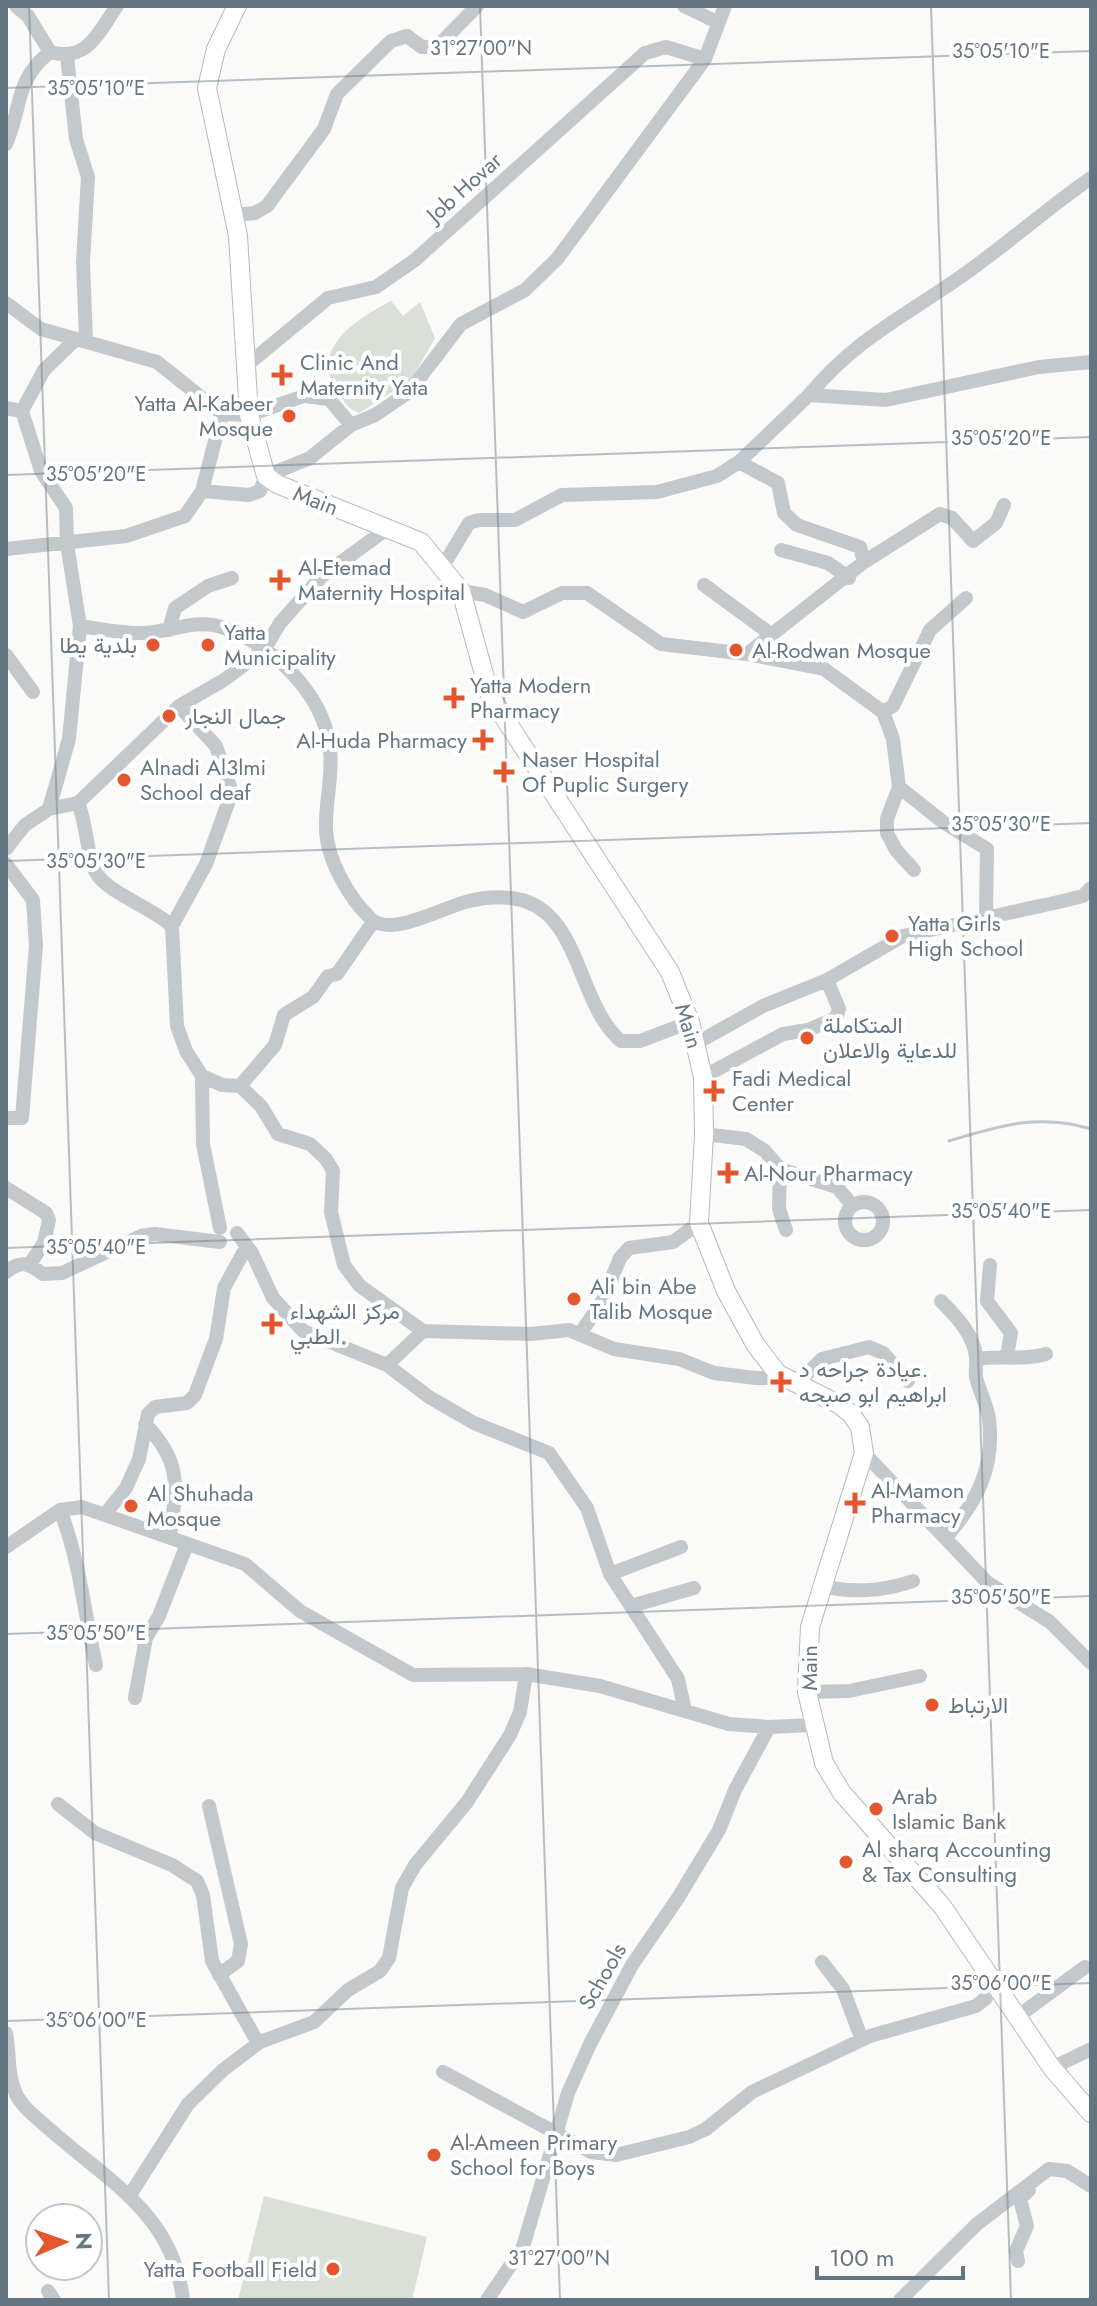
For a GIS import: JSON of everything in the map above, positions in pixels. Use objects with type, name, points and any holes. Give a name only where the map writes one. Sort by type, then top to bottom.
[{"type":"main road","name":"Main","points":[[237,6],[216,49],[207,88],[238,236],[249,415],[266,476],[277,484],[421,542],[461,591],[490,696],[670,972],[690,1022],[703,1077],[704,1134],[699,1223],[726,1291],[755,1344],[778,1374]]},
{"type":"main road","points":[[778,1374],[799,1382],[851,1414],[860,1427],[864,1453]]},
{"type":"main road","name":"Main","points":[[864,1453],[820,1585],[810,1627],[807,1692],[824,1763],[842,1793],[942,1906],[1052,2068],[1091,2113]]},
{"type":"street","points":[[16,6],[28,16],[50,52],[67,56],[87,48],[117,6]]},
{"type":"street","points":[[233,215],[255,213],[275,197],[324,129],[337,94],[391,41],[407,36],[422,47],[437,47],[477,6]]},
{"type":"street","points":[[202,491],[249,495],[260,491],[266,476],[310,458],[351,425],[375,415],[409,392],[427,373],[446,340],[461,324],[525,290],[557,259],[705,59],[722,13],[684,6]]},
{"type":"street","name":"Job Hovar","points":[[247,365],[328,298],[376,287],[415,260],[645,53],[666,47],[705,59]]},
{"type":"street","points":[[6,144],[15,123],[24,77],[50,52]]},
{"type":"street","points":[[49,809],[69,739],[80,626],[67,544],[66,508],[41,471],[22,411],[44,370],[81,340],[88,177],[76,139],[67,56]]},
{"type":"street","points":[[443,566],[469,523],[515,520],[551,498],[573,493],[657,492],[717,476],[739,462],[809,395],[834,365],[870,335],[960,277],[1091,178]]},
{"type":"street","points":[[6,303],[41,329],[157,362],[222,414],[249,415],[304,396],[329,399],[351,425]]},
{"type":"street","points":[[809,395],[886,400],[1039,367],[1091,362]]},
{"type":"street","points":[[6,408],[22,411]]},
{"type":"street","points":[[6,549],[126,536],[185,516],[202,491],[222,414]]},
{"type":"street","points":[[739,462],[778,483],[784,513],[797,525],[860,547],[864,562]]},
{"type":"street","points":[[747,654],[849,578],[864,562],[940,514],[952,518],[973,541],[996,523],[1004,505]]},
{"type":"street","points":[[6,849],[25,825],[49,809],[78,803],[179,706],[224,680],[264,650],[280,623],[322,576],[388,528]]},
{"type":"street","points":[[781,550],[828,563],[849,578]]},
{"type":"street","points":[[169,630],[175,608],[208,586],[232,578]]},
{"type":"street","points":[[704,585],[772,635]]},
{"type":"street","points":[[461,591],[485,595],[523,612],[562,593],[587,593],[661,644],[747,654],[824,669],[883,712],[893,739],[899,787],[887,819],[887,833],[896,850],[914,870]]},
{"type":"street","points":[[883,712],[893,706],[930,630],[966,598]]},
{"type":"street","points":[[80,626],[142,634],[215,624],[252,639],[294,674],[326,725],[331,752],[328,842],[333,863],[373,922],[387,926],[468,901],[495,896],[519,899],[553,918],[604,1018],[621,1041],[640,1041],[690,1022]]},
{"type":"street","points":[[6,655],[33,692]]},
{"type":"street","points":[[179,706],[216,746],[232,792],[206,864],[172,926],[177,1026],[186,1051],[202,1076],[203,1144],[215,1197],[229,1237],[263,1278]]},
{"type":"street","points":[[899,787],[943,822],[987,849],[986,916]]},
{"type":"street","points":[[78,803],[96,872],[112,889],[156,911],[172,926]]},
{"type":"street","points":[[6,864],[33,900],[36,946],[22,1118],[6,1118]]},
{"type":"street","points":[[695,1044],[763,1006],[827,980],[903,936],[1083,896],[1091,888]]},
{"type":"street","points":[[240,1086],[275,1045],[284,1015],[313,997],[328,976],[337,974],[373,922]]},
{"type":"street","points":[[703,1077],[783,1034],[808,1030],[836,1018],[839,1009],[827,980]]},
{"type":"street","points":[[202,1076],[222,1085],[240,1086],[261,1106],[278,1134],[310,1144],[326,1159],[333,1171],[331,1212],[344,1265],[367,1292],[423,1331],[531,1334],[563,1330],[614,1349],[679,1359],[727,1375],[771,1378],[778,1374]]},
{"type":"street","points":[[704,1134],[746,1139],[765,1151],[780,1169],[837,1187],[852,1205]]},
{"type":"street","points":[[780,1169],[779,1209],[786,1230]]},
{"type":"street","points":[[6,1188],[46,1213],[49,1220],[44,1243],[30,1264]]},
{"type":"street","points":[[580,1334],[603,1300],[620,1258],[629,1248],[673,1242],[699,1223]]},
{"type":"street","points":[[6,1272],[15,1265],[30,1264],[50,1276],[81,1266],[141,1236],[229,1237],[252,1253],[273,1298],[303,1331],[387,1365],[429,1397],[474,1423],[549,1453],[587,1508],[610,1574],[678,1679],[685,1711]]},
{"type":"street","points":[[106,1513],[126,1488],[139,1459],[145,1424],[155,1407],[187,1403],[195,1395],[216,1339],[229,1237]]},
{"type":"street","points":[[990,1265],[987,1301],[1011,1333],[1007,1356]]},
{"type":"street","points":[[941,1301],[971,1340],[976,1359],[976,1377],[989,1417],[987,1472],[971,1509],[946,1537]]},
{"type":"street","points":[[387,1365],[423,1331]]},
{"type":"street","points":[[799,1382],[822,1359],[869,1347],[883,1353],[908,1381]]},
{"type":"street","points":[[976,1359],[1007,1356],[1034,1358],[1046,1354]]},
{"type":"street","points":[[145,1424],[163,1443],[174,1462],[175,1498],[170,1535]]},
{"type":"street","points":[[864,1453],[988,1583],[1050,1622],[1091,1663]]},
{"type":"street","points":[[6,1547],[60,1510],[82,1507],[106,1513],[133,1526],[170,1535],[245,1564],[300,1611],[402,1671],[425,1675],[526,1674],[600,1686],[729,1724],[769,1727],[813,1725]]},
{"type":"street","points":[[60,1510],[82,1576],[86,1621],[96,1665]]},
{"type":"street","points":[[135,1698],[146,1638],[159,1616],[187,1544]]},
{"type":"street","points":[[610,1574],[681,1547]]},
{"type":"street","points":[[820,1585],[851,1589],[892,1588],[913,1581]]},
{"type":"street","points":[[631,1606],[694,1588]]},
{"type":"street","points":[[130,2195],[188,2104],[258,2043],[277,2033],[314,2022],[348,1990],[380,1971],[389,1958],[402,1888],[415,1865],[467,1802],[510,1735],[520,1712],[526,1674]]},
{"type":"street","points":[[807,1692],[849,1691],[920,1676]]},
{"type":"street","name":"Schools","points":[[487,2300],[523,2247],[568,2093],[618,1990],[719,1830],[735,1790],[769,1727]]},
{"type":"street","points":[[58,1804],[95,1833],[172,1865],[197,1881],[203,1895],[208,1948],[219,1975],[258,2043]]},
{"type":"street","points":[[209,1806],[241,1944],[238,1961],[219,1975]]},
{"type":"street","points":[[822,1962],[843,1989],[862,2040]]},
{"type":"street","points":[[1017,2017],[1085,1967]]},
{"type":"street","points":[[443,2072],[591,2152],[610,2156],[689,2137],[706,2129],[752,2092],[862,2040],[899,2025],[965,2011],[986,1998],[992,1981]]},
{"type":"street","points":[[6,2033],[12,2083],[24,2106],[130,2195],[168,2241],[176,2260],[183,2300]]},
{"type":"street","points":[[1052,2068],[1091,2049]]},
{"type":"street","points":[[1018,2261],[1016,2251],[1027,2226],[1020,2199],[1049,2169]]},
{"type":"street","points":[[900,2300],[977,2224],[1049,2169],[1067,2171],[1091,2186]]},
{"type":"shaded area","points":[[391,301],[403,316],[420,302],[435,338],[411,380],[359,413],[344,402],[330,377],[328,362],[332,349],[351,326]]},
{"type":"shaded area","name":"Yatta Football Field","points":[[264,2196],[427,2237],[412,2300],[238,2300]]},
{"type":"waterway","points":[[949,1141],[1019,1123],[1054,1122],[1091,1129]]},
{"type":"place","name":"Clinic And Maternity Yata","points":[[282,375]]},
{"type":"place","name":"Yatta Al-Kabeer Mosque","points":[[289,416]]},
{"type":"place","name":"Al-Etemad Maternity Hospital","points":[[280,580]]},
{"type":"place","name":"بلدية يطا","points":[[153,645]]},
{"type":"place","name":"Yatta Municipality","points":[[208,645]]},
{"type":"place","name":"Al-Rodwan Mosque","points":[[736,650]]},
{"type":"place","name":"Yatta Modern Pharmacy","points":[[454,698]]},
{"type":"place","name":"جمال النجار","points":[[169,716]]},
{"type":"place","name":"Al-Huda Pharmacy","points":[[483,740]]},
{"type":"place","name":"Naser Hospital Of Puplic Surgery","points":[[504,772]]},
{"type":"place","name":"Alnadi Al3lmi School deaf","points":[[124,780]]},
{"type":"place","name":"Yatta Girls High School","points":[[892,936]]},
{"type":"place","name":"المتكاملة للدعاية والاعلان","points":[[807,1038]]},
{"type":"place","name":"Fadi Medical Center","points":[[714,1091]]},
{"type":"place","name":"Al-Nour Pharmacy","points":[[728,1173]]},
{"type":"place","name":"Ali bin Abe Talib Mosque","points":[[574,1299]]},
{"type":"place","name":"مركز الشهداء الطبي.","points":[[272,1324]]},
{"type":"place","name":"عيادة جراحه د. ابراهيم ابو صبحه","points":[[781,1382]]},
{"type":"place","name":"Al-Mamon Pharmacy","points":[[855,1503]]},
{"type":"place","name":"Al Shuhada Mosque","points":[[131,1506]]},
{"type":"place","name":"الارتباط","points":[[932,1705]]},
{"type":"place","name":"Arab Islamic Bank","points":[[876,1809]]},
{"type":"place","name":"Al sharq Accounting & Tax Consulting","points":[[846,1862]]},
{"type":"place","name":"Al-Ameen Primary School for Boys","points":[[434,2155]]},
{"type":"place","name":"Yatta Football Field","points":[[333,2269]]}]
